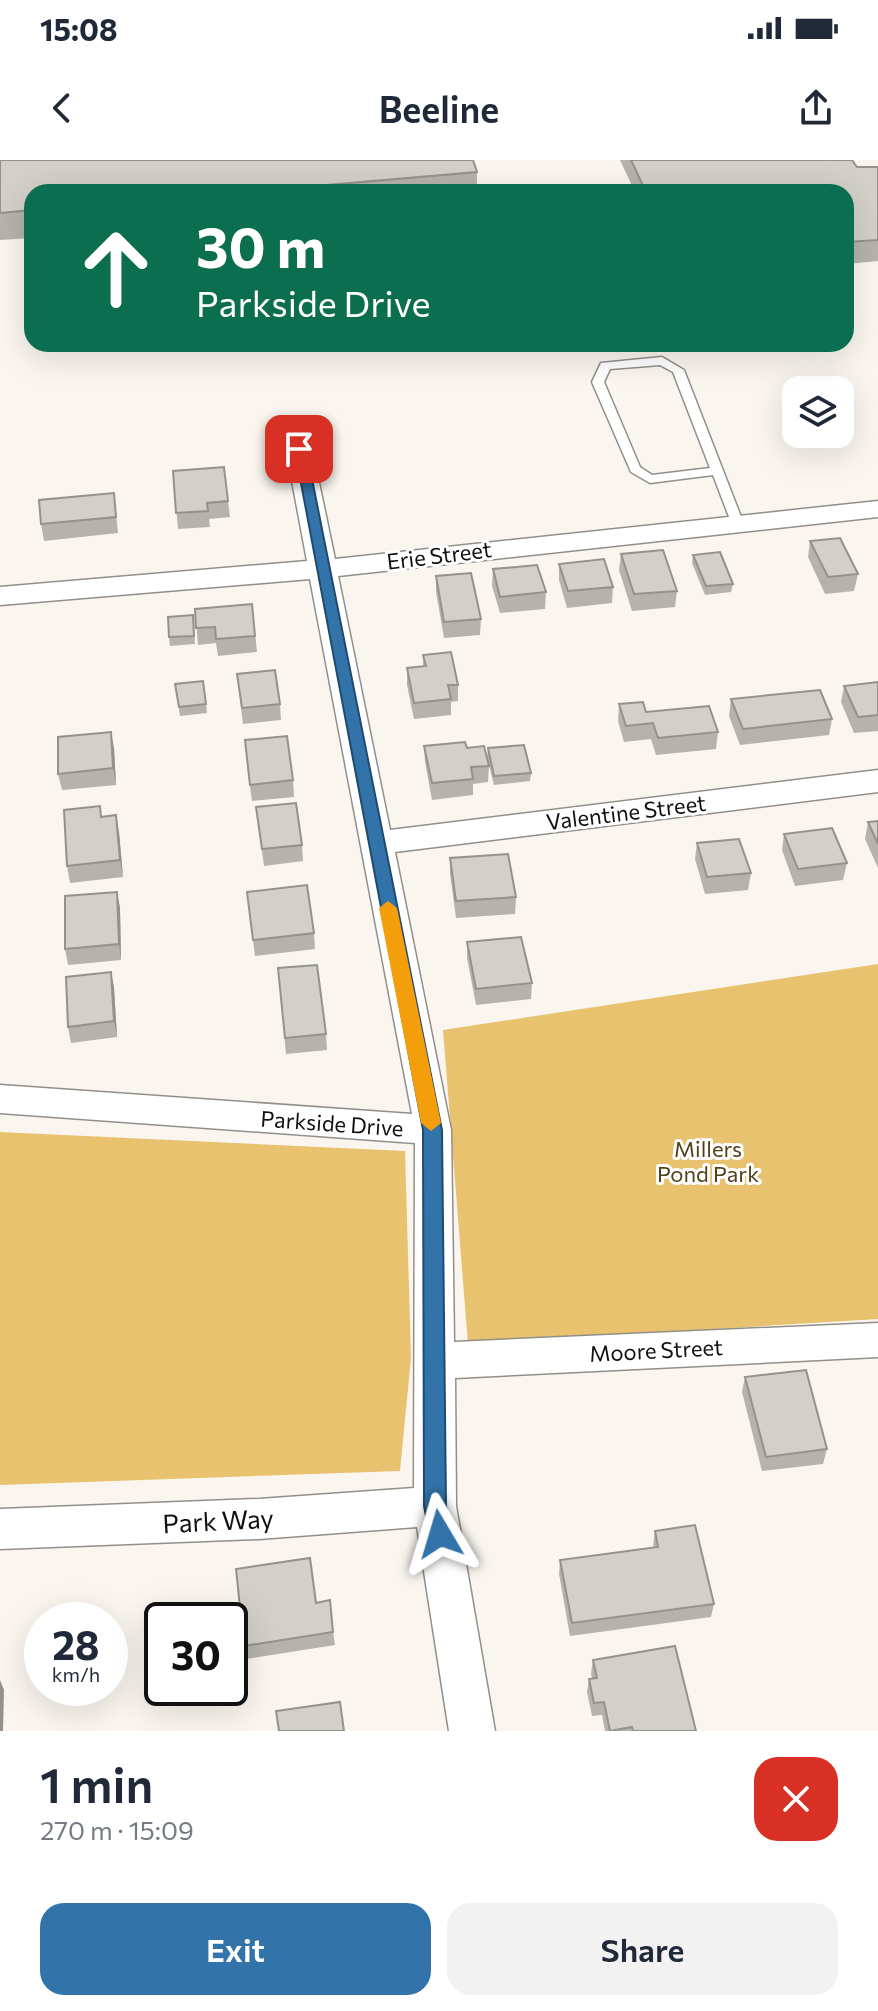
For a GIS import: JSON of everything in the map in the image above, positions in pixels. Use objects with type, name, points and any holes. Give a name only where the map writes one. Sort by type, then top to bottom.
[{"type":"street","points":[[299,449],[433,1130]]},
{"type":"street","name":"Erie Street","points":[[0,596],[321,569],[878,509]]},
{"type":"street","name":"Valentine Street","points":[[375,843],[878,781]]},
{"type":"street","points":[[0,1081],[0,1100]]},
{"type":"street","name":"Parkside Drive","points":[[0,1100],[433,1130],[435,1506],[472,1731]]},
{"type":"street","name":"Moore Street","points":[[434,1361],[878,1340]]},
{"type":"street","name":"Park Way","points":[[0,1529],[259,1519],[435,1506]]},
{"type":"lane","points":[[717,471],[650,479],[635,469],[598,382],[605,366],[662,361],[678,370],[737,522]]},
{"type":"green space","name":"Millers Pond Park","points":[[878,964],[878,1319],[468,1344],[443,1030]]},
{"type":"green space","points":[[0,1132],[405,1151],[411,1358],[400,1471],[0,1485]]},
{"type":"building","points":[[0,160],[473,160],[477,172],[337,184],[24,184],[24,211],[0,213]]},
{"type":"building","points":[[631,160],[852,160],[857,167],[878,167],[878,240],[854,242],[854,184],[642,184]]},
{"type":"building","points":[[224,467],[228,501],[207,503],[208,511],[176,513],[173,471]]},
{"type":"building","points":[[114,493],[116,517],[41,524],[39,500]]},
{"type":"building","points":[[840,538],[858,574],[828,577],[810,541]]},
{"type":"building","points":[[663,550],[677,591],[634,594],[621,554]]},
{"type":"building","points":[[720,552],[733,584],[706,586],[693,555]]},
{"type":"building","points":[[604,559],[613,587],[568,591],[559,564]]},
{"type":"building","points":[[537,565],[546,592],[500,597],[493,569]]},
{"type":"building","points":[[471,573],[481,619],[444,622],[436,576]]},
{"type":"building","points":[[252,604],[255,636],[216,639],[215,627],[196,628],[195,609]]},
{"type":"building","points":[[193,615],[194,636],[169,637],[168,617]]},
{"type":"building","points":[[451,652],[458,685],[448,685],[451,699],[414,703],[407,668],[426,666],[423,655]]},
{"type":"building","points":[[275,670],[280,704],[242,708],[237,674]]},
{"type":"building","points":[[203,681],[206,704],[179,707],[175,684]]},
{"type":"building","points":[[878,682],[878,715],[858,717],[844,686]]},
{"type":"building","points":[[820,690],[832,719],[743,729],[731,699]]},
{"type":"building","points":[[643,702],[646,712],[709,706],[718,732],[658,738],[653,723],[626,726],[619,704]]},
{"type":"building","points":[[111,732],[113,768],[58,774],[58,737]]},
{"type":"building","points":[[287,736],[293,780],[250,785],[245,740]]},
{"type":"building","points":[[465,742],[467,748],[484,746],[489,766],[471,767],[473,779],[432,783],[424,746]]},
{"type":"building","points":[[524,745],[531,773],[494,776],[488,748]]},
{"type":"building","points":[[296,803],[302,845],[262,849],[256,807]]},
{"type":"building","points":[[100,806],[101,817],[116,815],[120,860],[67,866],[64,810]]},
{"type":"building","points":[[878,821],[878,844],[868,822]]},
{"type":"building","points":[[832,828],[847,863],[798,869],[784,834]]},
{"type":"building","points":[[739,839],[751,873],[707,877],[697,843]]},
{"type":"building","points":[[508,854],[516,897],[456,901],[450,858]]},
{"type":"building","points":[[307,885],[314,933],[253,940],[247,892]]},
{"type":"building","points":[[117,892],[119,944],[65,949],[65,896]]},
{"type":"building","points":[[521,937],[532,983],[476,989],[467,942]]},
{"type":"building","points":[[317,965],[326,1034],[285,1038],[278,968]]},
{"type":"building","points":[[111,972],[114,1021],[68,1027],[66,977]]},
{"type":"building","points":[[806,1370],[827,1449],[766,1457],[745,1377]]},
{"type":"building","points":[[695,1525],[714,1604],[572,1623],[560,1560],[658,1547],[655,1531]]},
{"type":"building","points":[[310,1558],[316,1603],[330,1600],[333,1632],[248,1645],[248,1602],[239,1602],[236,1569]]},
{"type":"building","points":[[675,1646],[696,1731],[633,1731],[632,1727],[610,1731],[604,1702],[594,1703],[589,1679],[597,1678],[593,1660]]},
{"type":"building","points":[[340,1702],[344,1731],[279,1731],[276,1711]]},
{"type":"slow traffic","points":[[388,908],[431,1123]]},
{"type":"route","points":[[299,449],[433,1130],[435,1506],[440,1534]]}]
